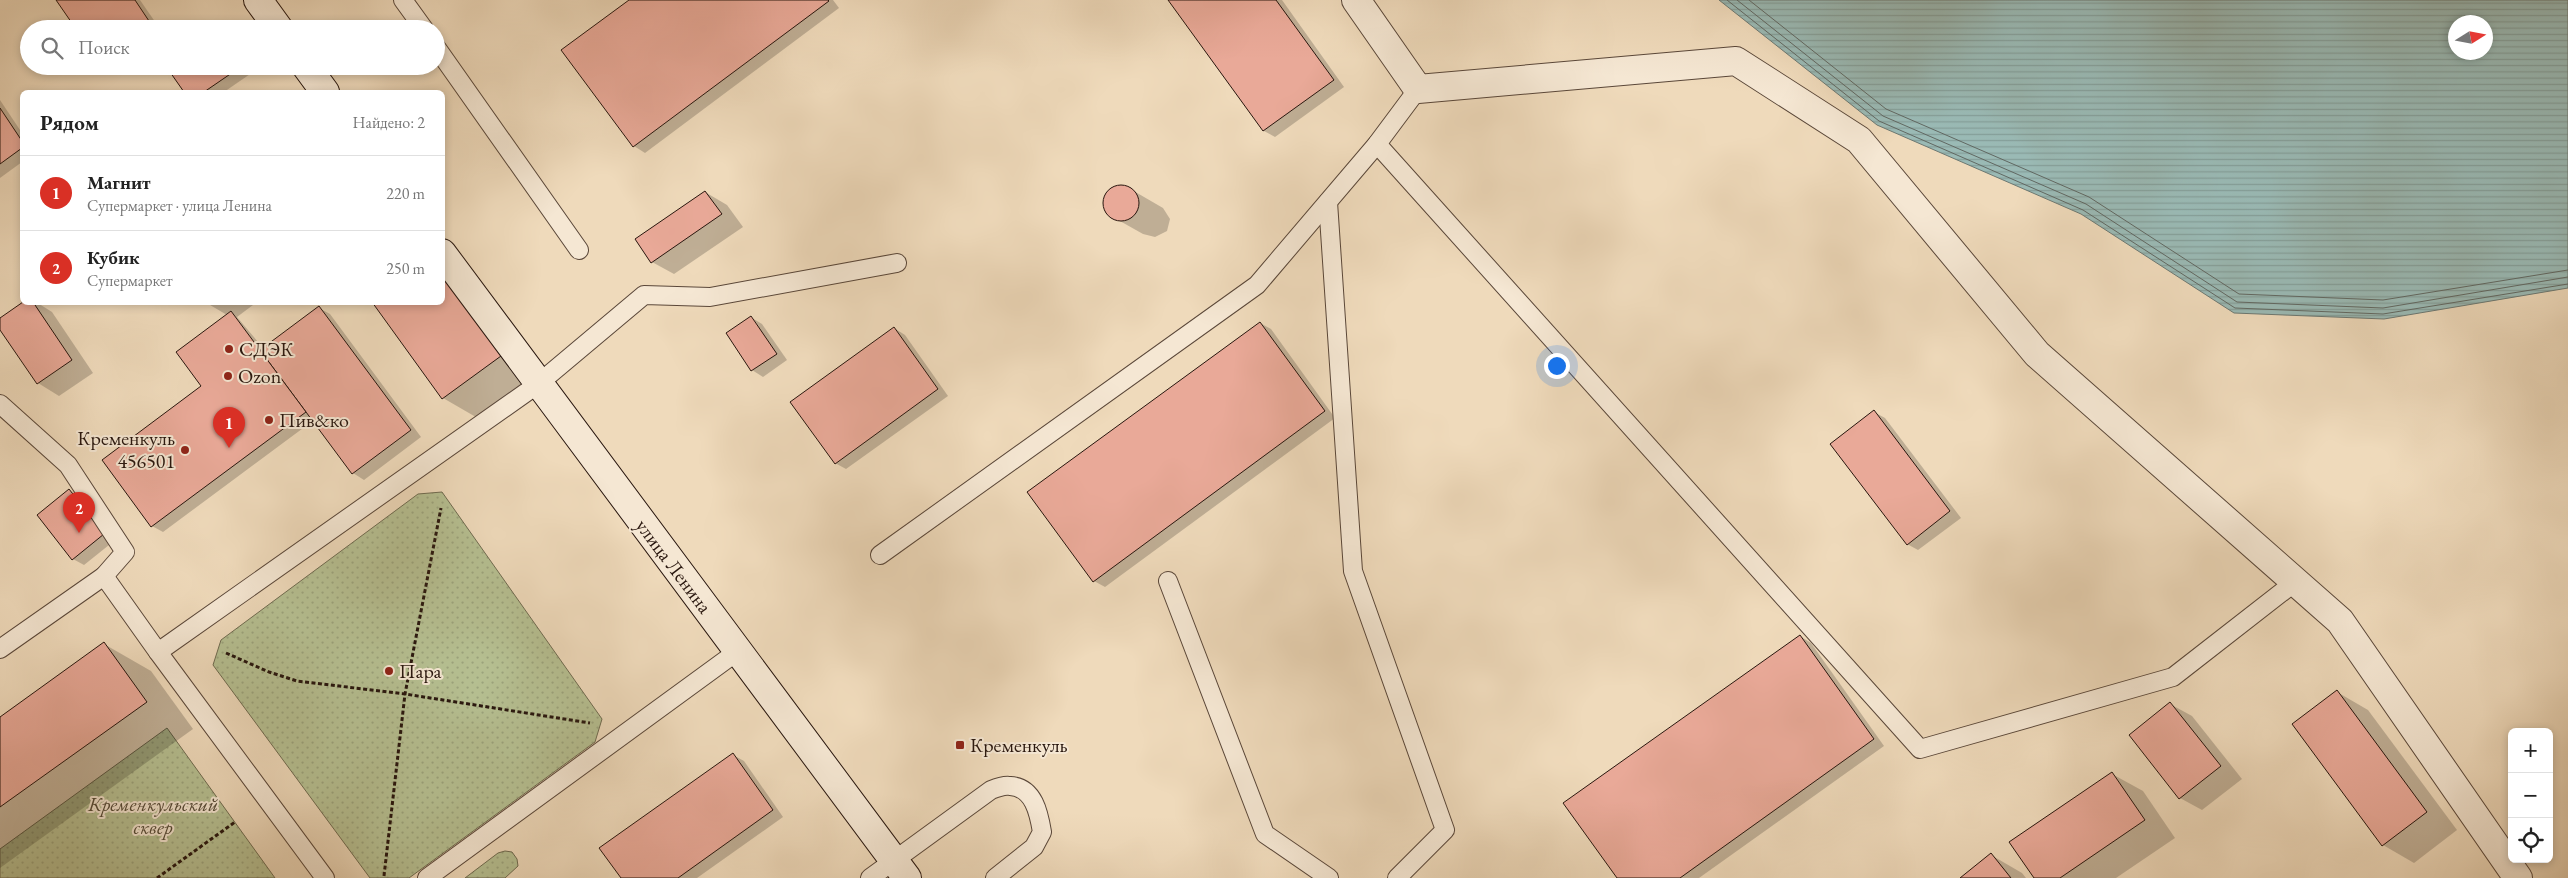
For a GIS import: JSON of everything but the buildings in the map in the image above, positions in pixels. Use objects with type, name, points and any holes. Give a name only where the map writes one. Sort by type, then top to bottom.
[{"type":"street","points":[[258,0],[272,20]]},
{"type":"street","points":[[1356,0],[1418,89],[1736,61],[1859,140],[2037,354],[2340,621],[2518,878]]},
{"type":"street","points":[[313,75],[324,90]]},
{"type":"street","name":"улица Ленина","points":[[445,257],[900,869]]},
{"type":"lane","points":[[404,0],[418,20]]},
{"type":"lane","points":[[445,60],[579,250]]},
{"type":"lane","points":[[880,555],[1257,285],[1378,144],[1418,89]]},
{"type":"lane","points":[[1378,144],[1920,749],[2173,677],[2295,582]]},
{"type":"lane","points":[[1328,202],[1353,571],[1445,830],[1397,878]]},
{"type":"lane","points":[[158,652],[538,384],[644,295],[710,297],[897,263]]},
{"type":"lane","points":[[0,404],[68,465],[125,552],[104,576],[0,649]]},
{"type":"lane","points":[[104,576],[325,878]]},
{"type":"lane","points":[[1168,581],[1265,834],[1329,878]]},
{"type":"lane","points":[[427,878],[738,652]]},
{"type":"lane","points":[[870,878],[900,869],[990,790],[1011,786],[1026,791],[1038,809],[1042,832],[1034,847],[995,878]]},
{"type":"path","points":[[384,876],[405,694],[441,508]]},
{"type":"path","points":[[226,654],[296,681],[405,694],[596,723]]},
{"type":"path","points":[[157,878],[235,822]]},
{"type":"green space","points":[[442,492],[602,719],[595,742],[409,878],[370,878],[213,665],[221,640],[418,494]]},
{"type":"green space","name":"Кременкульский сквер","points":[[167,728],[275,878],[0,878],[0,849]]},
{"type":"green space","points":[[512,852],[517,859],[518,866],[505,878],[465,878],[498,853]]},
{"type":"water","points":[[1719,0],[2568,0],[2568,288],[2384,319],[2234,313],[2081,214],[1877,125]]},
{"type":"place","name":"СДЭК","points":[[229,349]]},
{"type":"place","name":"Ozon","points":[[228,376]]},
{"type":"place","name":"Пив&ко","points":[[269,420]]},
{"type":"place","name":"Магнит","points":[[229,448]]},
{"type":"place","name":"Кременкуль 456501","points":[[185,450]]},
{"type":"place","name":"Кубик","points":[[79,533]]},
{"type":"place","name":"Пара","points":[[389,671]]},
{"type":"place","name":"Кременкуль","points":[[960,745]]}]
